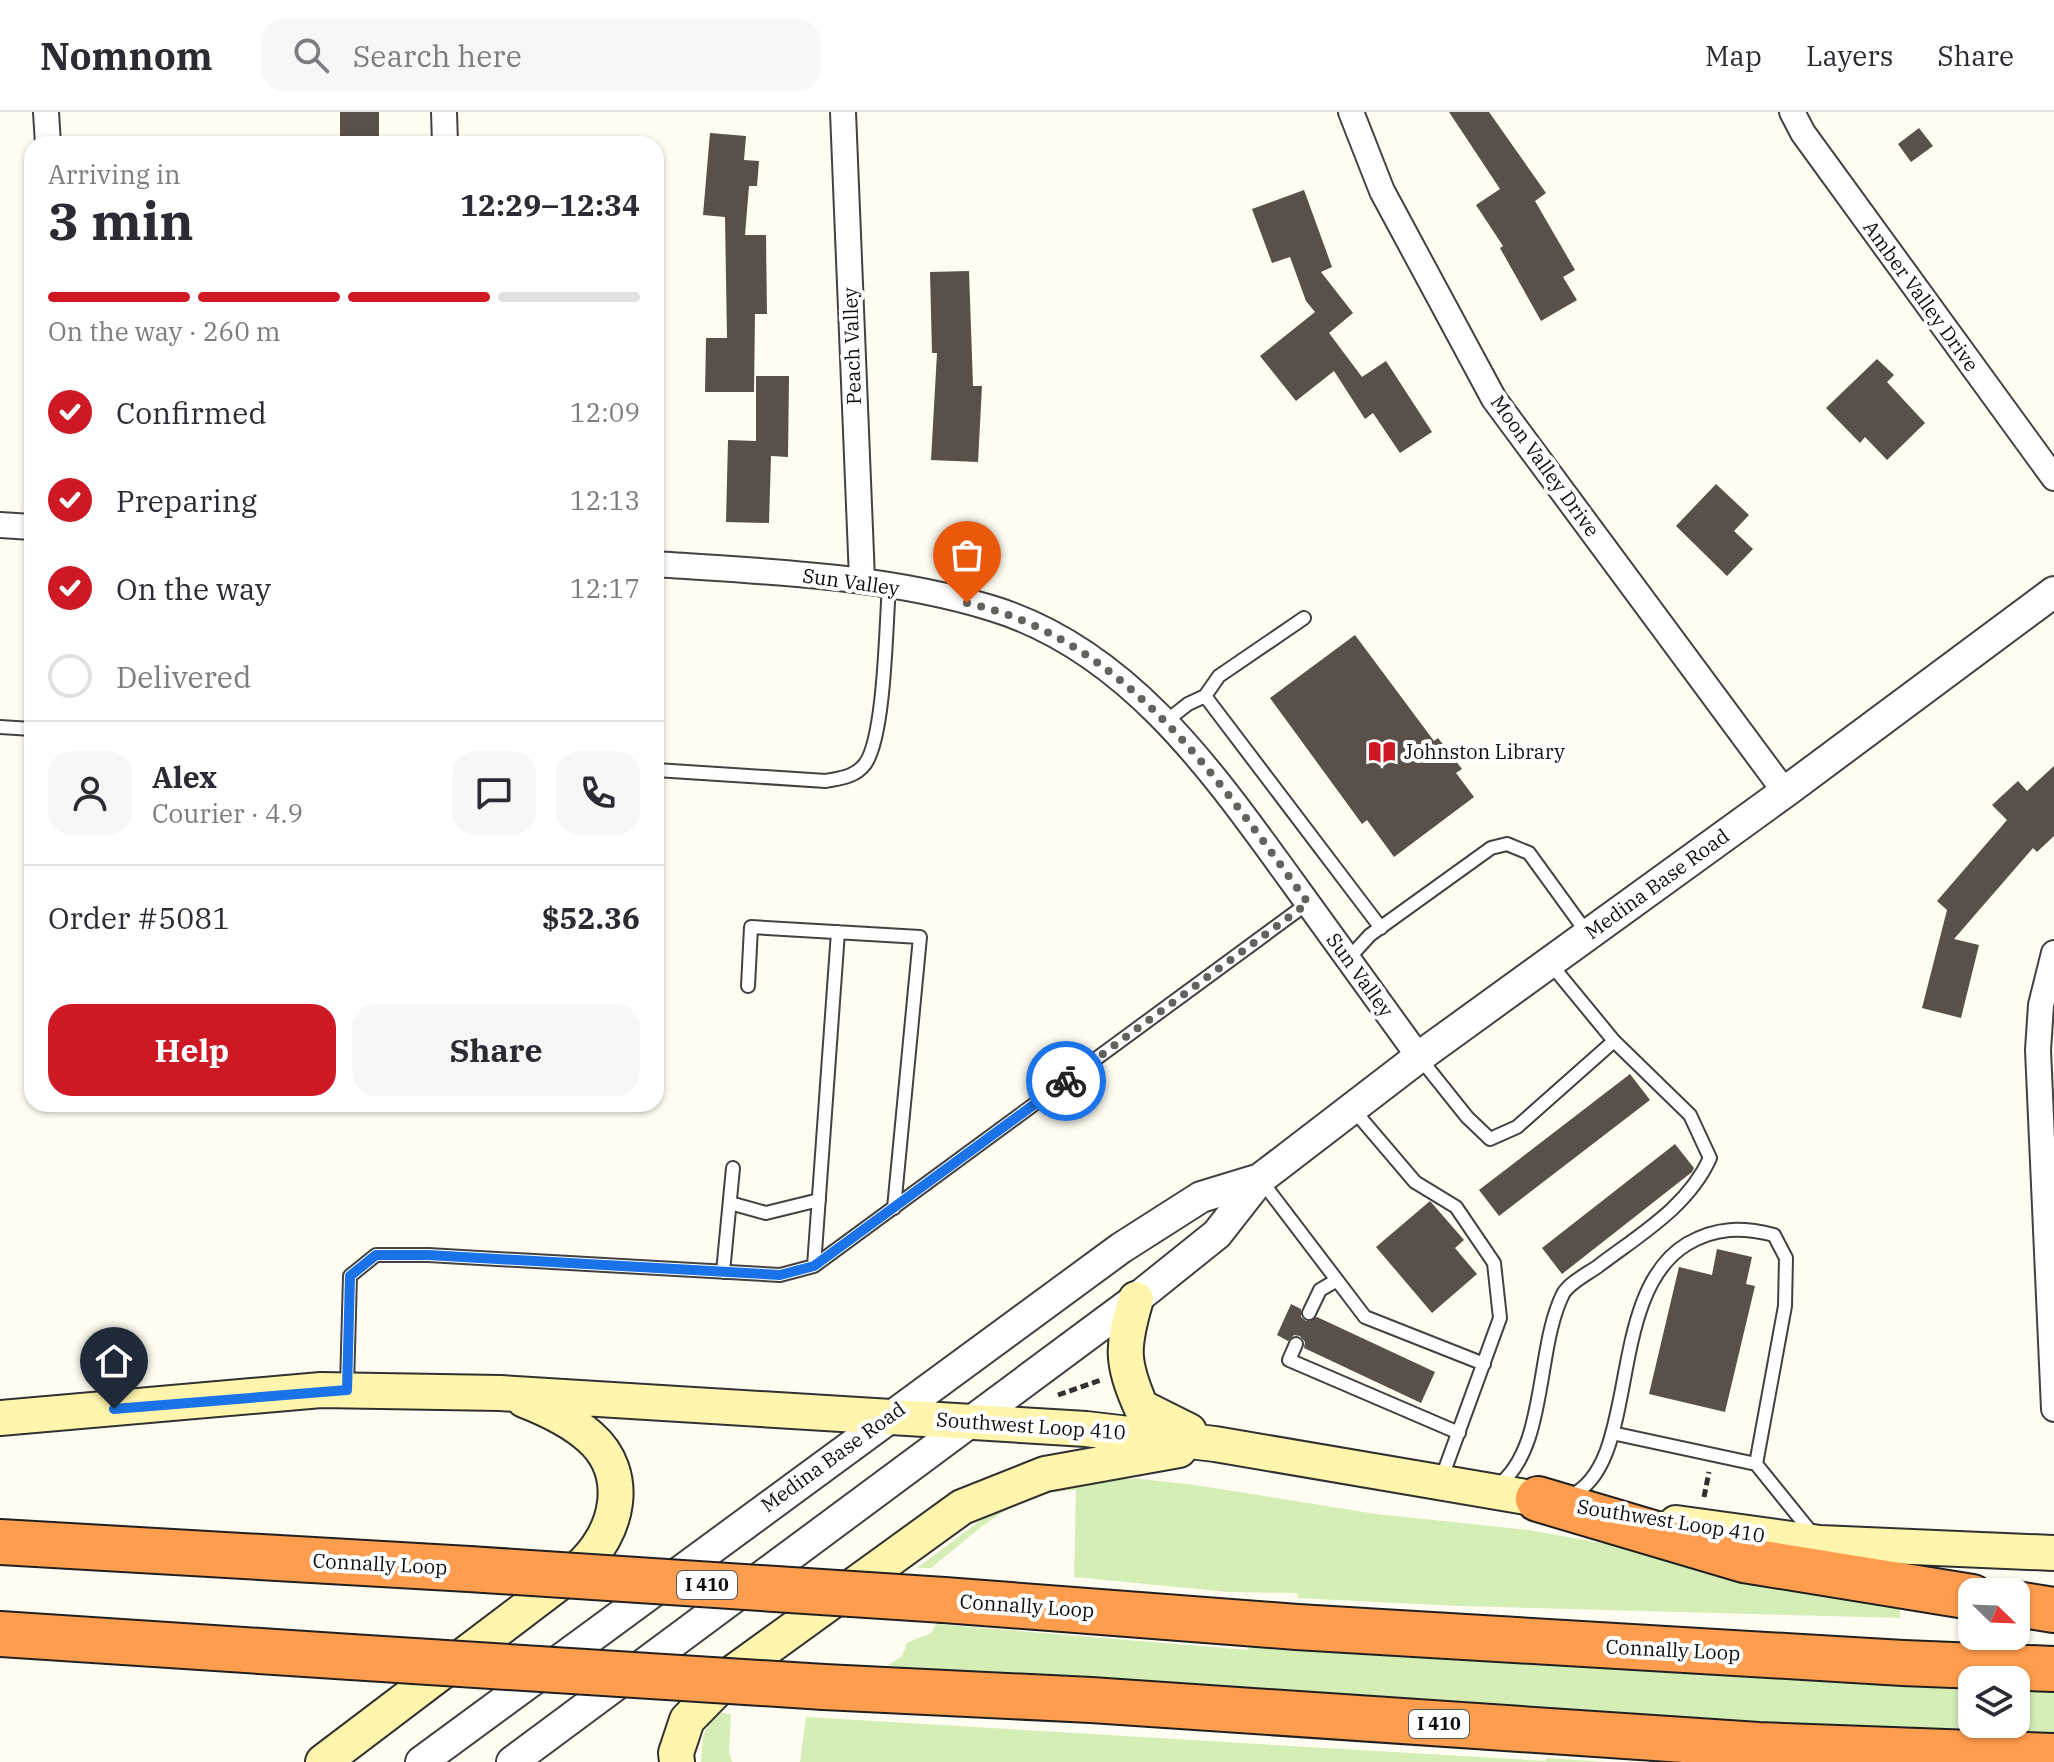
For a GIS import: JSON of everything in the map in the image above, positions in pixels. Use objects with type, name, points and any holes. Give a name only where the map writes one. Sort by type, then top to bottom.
[{"type":"highway","points":[[1538,1499],[1744,1560],[1958,1595]]},
{"type":"highway","name":"Connally Loop","points":[[0,1542],[944,1600],[1377,1632],[2054,1669]]},
{"type":"highway","points":[[2030,1606],[2054,1610]]},
{"type":"highway","name":"I 410","points":[[0,1634],[824,1687],[1091,1700],[1758,1745],[2054,1756]]},
{"type":"main road","points":[[1136,1299],[1125,1337],[1126,1372],[1141,1407],[1215,1444]]},
{"type":"main road","name":"Southwest Loop 410","points":[[0,1418],[347,1390],[500,1393],[971,1421],[1086,1429],[1215,1444],[1687,1525],[1820,1543],[2054,1553]]},
{"type":"main road","points":[[323,1762],[579,1568],[603,1541],[615,1513],[617,1490],[607,1457],[590,1436],[573,1425],[545,1409],[500,1393]]},
{"type":"main road","points":[[677,1762],[676,1753],[687,1720],[734,1672],[962,1507],[1045,1474],[1215,1444]]},
{"type":"street","points":[[46,112],[48,136]]},
{"type":"street","points":[[444,112],[445,136]]},
{"type":"street","name":"Peach Valley","points":[[843,112],[862,579]]},
{"type":"street","name":"Moon Valley Drive","points":[[1351,112],[1382,191],[1494,399],[1785,792]]},
{"type":"street","name":"Amber Valley Drive","points":[[1792,112],[1803,133],[2054,478]]},
{"type":"street","points":[[0,525],[24,526]]},
{"type":"street","name":"Sun Valley","points":[[664,565],[862,579],[993,609],[1044,631],[1095,660],[1200,757],[1419,1057]]},
{"type":"street","name":"Medina Base Road","points":[[512,1762],[1136,1299],[1217,1234],[1260,1179],[1419,1057],[1785,792],[2054,592]]},
{"type":"street","points":[[2054,953],[2041,1005],[2038,1050],[2054,1409]]},
{"type":"street","name":"Medina Base Road","points":[[421,1762],[1134,1239],[1201,1197],[1260,1179]]},
{"type":"lane","points":[[664,771],[826,781],[852,776],[866,763],[878,724],[889,586]]},
{"type":"lane","points":[[1165,722],[1188,704],[1205,696],[1219,676],[1304,618]]},
{"type":"lane","points":[[1205,696],[1381,928]]},
{"type":"lane","points":[[0,727],[24,728]]},
{"type":"lane","points":[[1348,959],[1381,928],[1491,848],[1507,844],[1529,853],[1588,934]]},
{"type":"lane","points":[[347,1390],[350,1276],[376,1255],[428,1255],[780,1275],[814,1266],[1308,903]]},
{"type":"lane","points":[[748,986],[751,927],[920,937],[894,1208]]},
{"type":"lane","points":[[814,1266],[838,932]]},
{"type":"lane","points":[[1490,1491],[1511,1475],[1524,1456],[1545,1356],[1564,1291],[1671,1211],[1700,1181],[1710,1158],[1690,1115],[1614,1041],[1549,962]]},
{"type":"lane","points":[[1419,1057],[1467,1117],[1490,1139],[1517,1127],[1614,1041]]},
{"type":"lane","points":[[1352,1108],[1415,1182],[1456,1207],[1494,1263],[1500,1318],[1441,1483]]},
{"type":"lane","points":[[723,1272],[733,1168]]},
{"type":"lane","points":[[1260,1179],[1365,1317],[1484,1364]]},
{"type":"lane","points":[[730,1203],[766,1213],[819,1200]]},
{"type":"lane","points":[[1538,1499],[1570,1496],[1585,1487],[1600,1465],[1612,1433],[1635,1320],[1656,1277],[1674,1252],[1700,1237],[1746,1228],[1774,1235],[1786,1258],[1785,1306],[1756,1464]]},
{"type":"lane","points":[[1309,1313],[1320,1290],[1337,1280]]},
{"type":"lane","points":[[1296,1344],[1289,1360],[1459,1433]]},
{"type":"lane","points":[[1612,1433],[1756,1464],[1820,1543]]},
{"type":"path","points":[[1047,1398],[1111,1376]]},
{"type":"green space","points":[[1086,1477],[1195,1485],[1376,1514],[1529,1530],[1900,1598],[1900,1618],[1458,1606],[1298,1598],[1297,1593],[1228,1592],[1074,1577],[1076,1490],[1053,1492],[1014,1506],[931,1568],[917,1568],[1005,1502]]},
{"type":"green space","points":[[936,1624],[1248,1650],[1251,1644],[1958,1686],[1958,1733],[1853,1729],[926,1672],[921,1668],[887,1666],[902,1656],[907,1643],[931,1633]]},
{"type":"green space","points":[[2030,1689],[2054,1690],[2054,1736],[2030,1735]]},
{"type":"green space","points":[[713,1712],[731,1714],[729,1751],[732,1762],[701,1762],[703,1737]]},
{"type":"green space","points":[[806,1717],[1545,1761],[1547,1758],[1606,1762],[800,1762]]},
{"type":"building","points":[[340,112],[379,112],[379,136],[340,136]]},
{"type":"building","points":[[1449,112],[1489,112],[1546,193],[1535,201],[1575,270],[1563,277],[1577,300],[1541,321],[1500,248],[1503,246],[1476,205],[1500,189]]},
{"type":"building","points":[[1919,128],[1933,146],[1911,162],[1898,144]]},
{"type":"building","points":[[710,133],[746,136],[744,160],[759,161],[757,186],[749,186],[745,235],[766,235],[767,314],[755,314],[754,392],[705,392],[706,338],[727,338],[725,217],[703,215]]},
{"type":"building","points":[[1304,190],[1332,267],[1321,272],[1353,313],[1329,333],[1362,377],[1386,361],[1432,432],[1400,453],[1373,413],[1365,419],[1334,371],[1296,401],[1260,356],[1315,312],[1306,301],[1290,257],[1272,263],[1252,209]]},
{"type":"building","points":[[969,271],[973,386],[982,386],[978,462],[931,460],[937,353],[932,353],[930,272]]},
{"type":"building","points":[[1877,359],[1894,375],[1887,382],[1925,423],[1887,460],[1865,437],[1860,443],[1826,408]]},
{"type":"building","points":[[756,376],[789,376],[788,457],[771,456],[769,523],[726,522],[728,440],[756,441]]},
{"type":"building","points":[[1716,484],[1749,515],[1734,531],[1753,549],[1727,576],[1676,526]]},
{"type":"building","name":"Johnston Library","points":[[1355,635],[1434,741],[1438,738],[1462,769],[1456,773],[1474,797],[1394,857],[1367,820],[1362,824],[1270,698]]},
{"type":"building","points":[[2054,766],[2054,836],[2037,852],[2033,848],[1954,939],[1979,945],[1961,1018],[1922,1008],[1947,910],[1937,901],[2007,820],[1992,805],[2018,781],[2027,791]]},
{"type":"building","points":[[1630,1074],[1650,1100],[1499,1216],[1479,1190]]},
{"type":"building","points":[[1675,1144],[1694,1168],[1692,1172],[1562,1274],[1542,1248]]},
{"type":"building","points":[[1430,1201],[1464,1240],[1455,1248],[1477,1274],[1432,1313],[1376,1247]]},
{"type":"building","points":[[1717,1249],[1752,1257],[1746,1284],[1755,1286],[1725,1412],[1649,1394],[1679,1267],[1712,1275]]},
{"type":"building","points":[[1291,1304],[1301,1309],[1301,1317],[1306,1321],[1317,1317],[1435,1372],[1421,1403],[1304,1348],[1305,1342],[1300,1336],[1294,1335],[1288,1341],[1277,1335]]},
{"type":"way so far","points":[[967,603],[993,609],[1044,631],[1095,660],[1148,705],[1200,757],[1308,903],[1066,1081]]},
{"type":"place","name":"Johnston Library","points":[[1382,752]]},
{"type":"route","points":[[114,1409],[243,1396],[347,1390],[350,1276],[376,1255],[428,1255],[780,1275],[814,1266],[1066,1081]]}]
